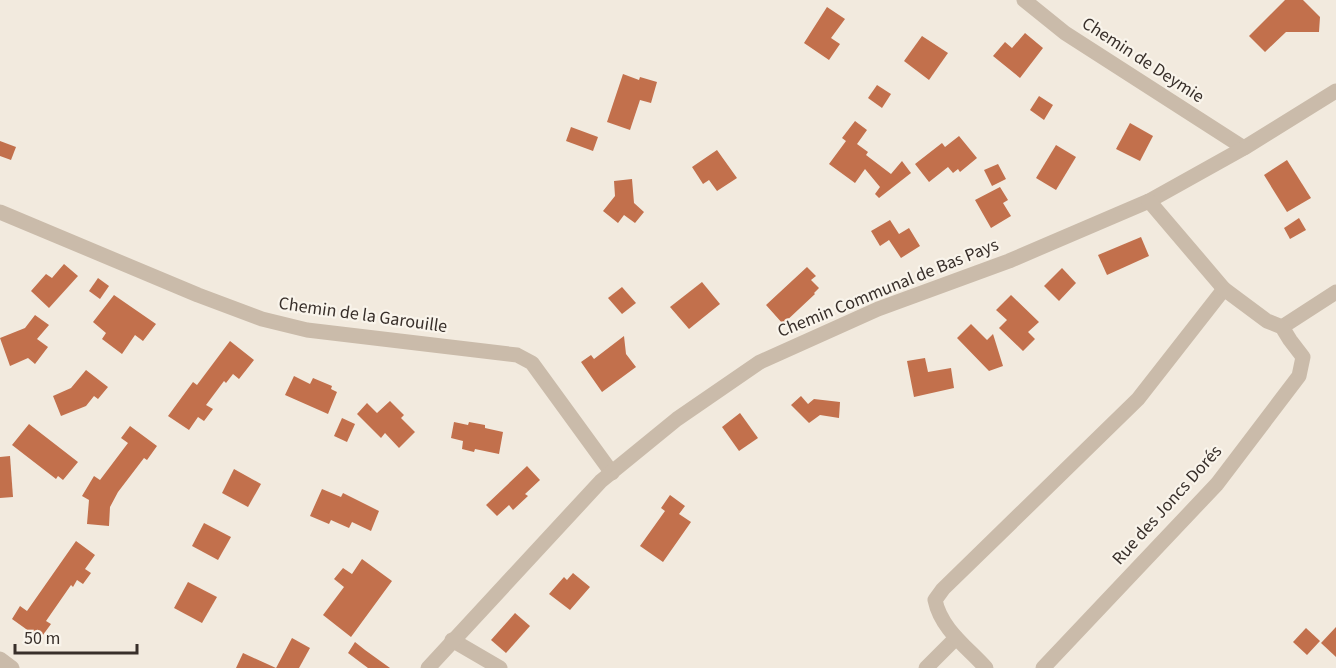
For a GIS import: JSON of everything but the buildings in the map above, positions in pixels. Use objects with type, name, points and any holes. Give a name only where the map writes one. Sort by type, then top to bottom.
[{"type":"street","name":"Chemin de Deymie","points":[[1024,0],[1065,33],[1244,148]]},
{"type":"street","name":"Chemin Communal de Bas Pays","points":[[428,668],[601,481],[678,419],[760,362],[878,309],[1009,261],[1149,201],[1244,148],[1336,90]]},
{"type":"street","name":"Rue des Joncs Dorés","points":[[1043,668],[1217,484],[1299,376],[1303,357],[1282,327],[1267,321],[1224,289],[1149,201]]},
{"type":"street","name":"Chemin de la Garouille","points":[[0,212],[198,296],[262,320],[307,330],[517,355],[532,363],[612,473]]},
{"type":"street","points":[[986,668],[956,638],[937,612],[935,600],[943,589],[1123,411],[1138,399],[1224,289]]},
{"type":"street","points":[[1282,327],[1336,292]]},
{"type":"street","points":[[926,668],[956,638]]},
{"type":"street","points":[[453,639],[500,668]]},
{"type":"street","points":[[0,659],[12,668]]}]
